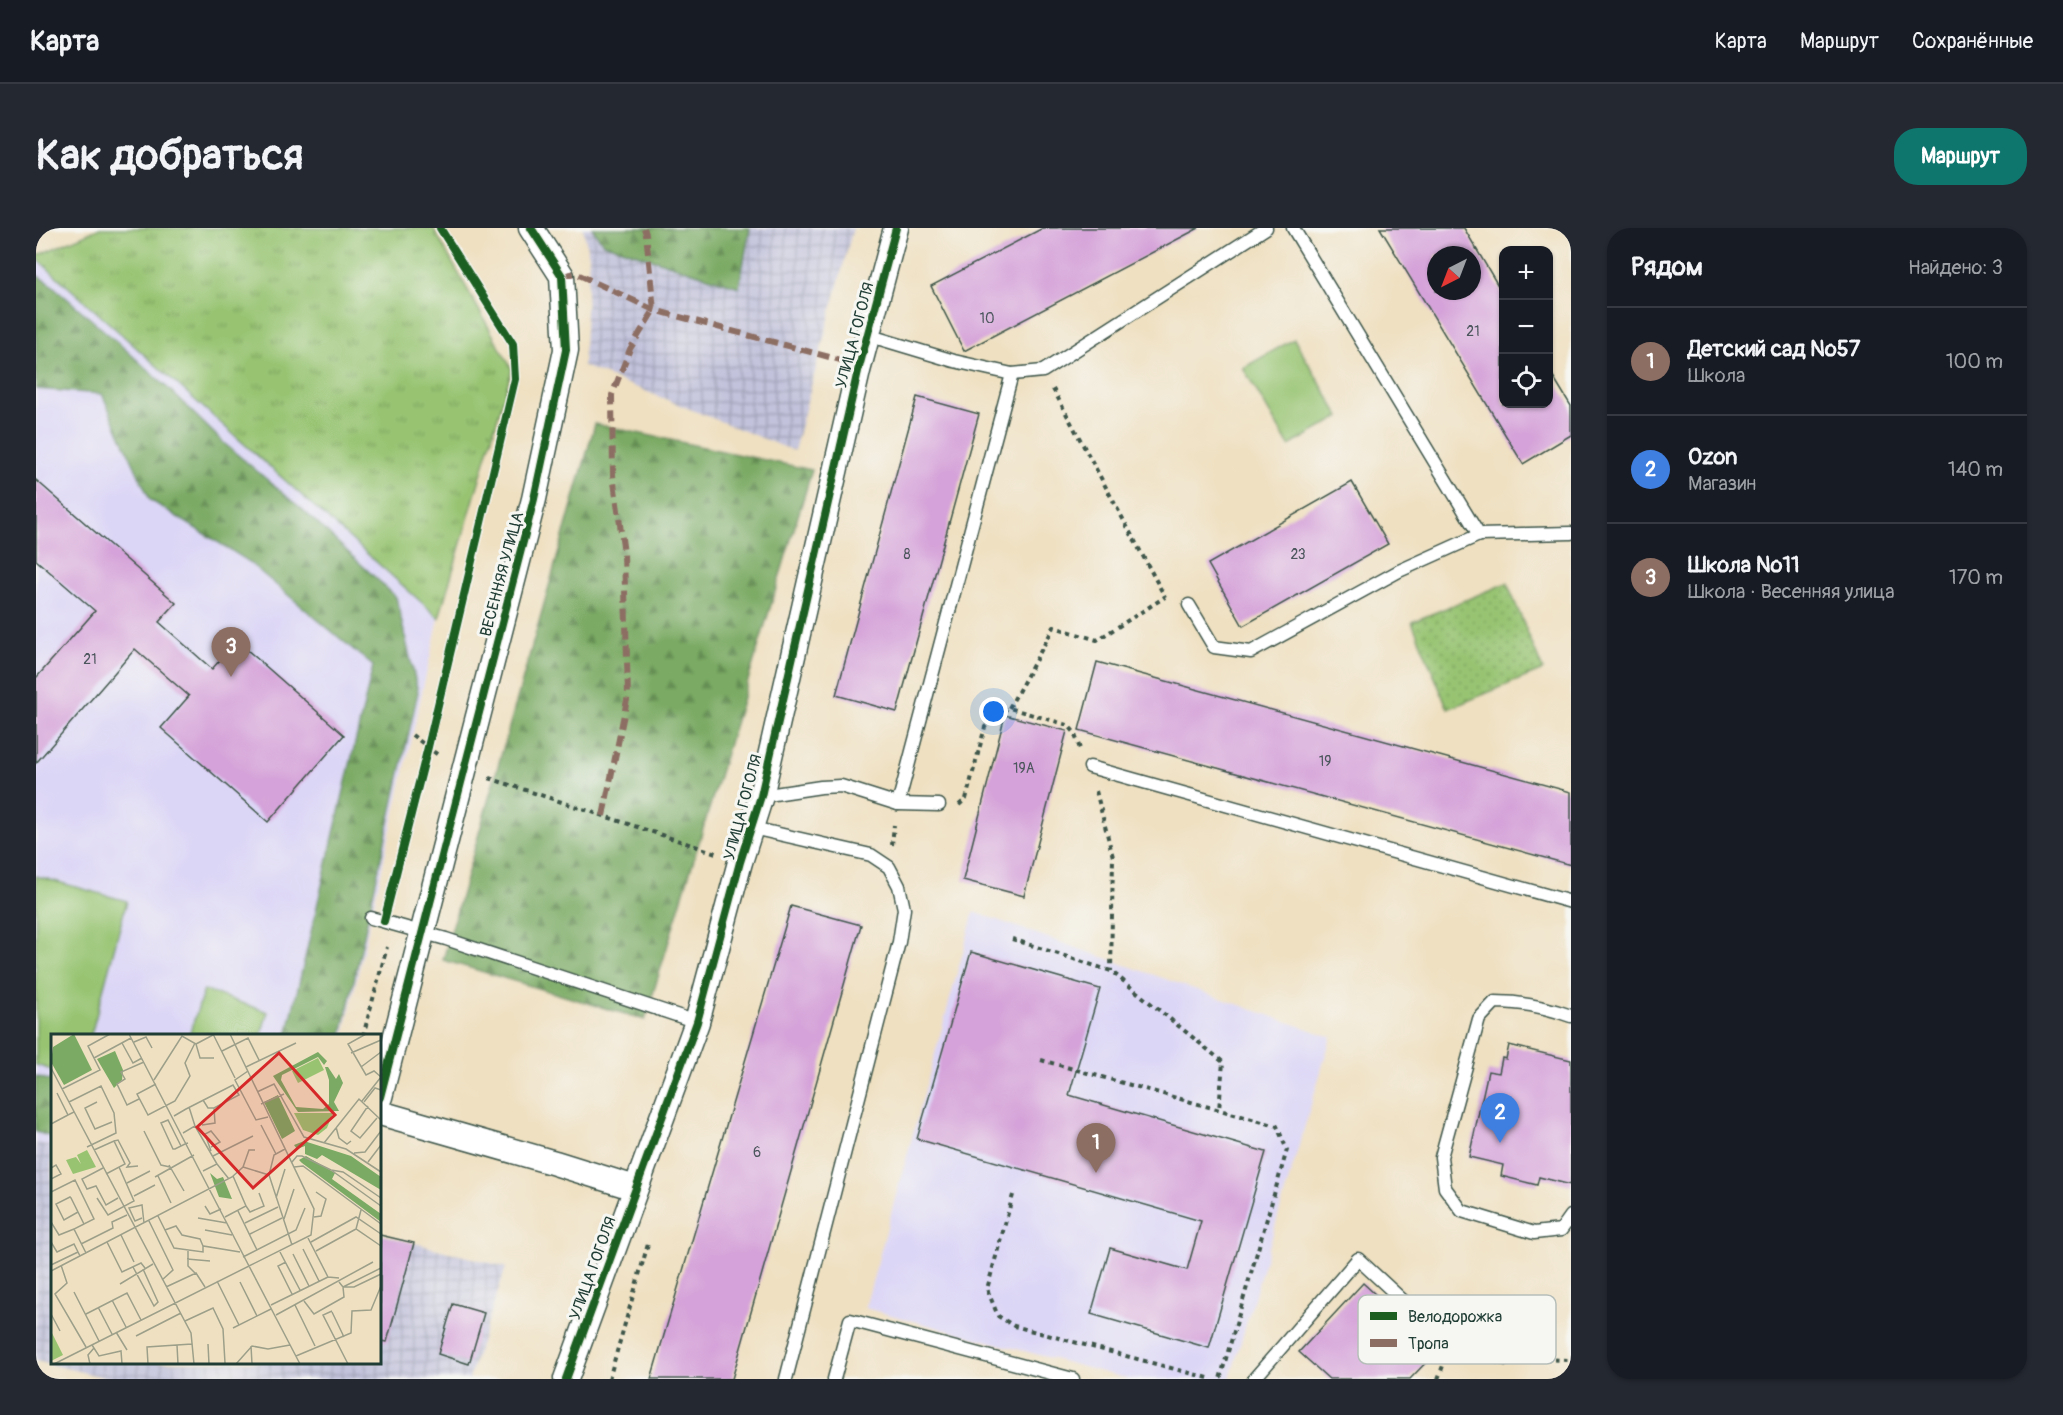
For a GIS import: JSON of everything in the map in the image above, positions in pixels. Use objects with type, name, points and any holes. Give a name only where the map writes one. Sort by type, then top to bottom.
[{"type":"street","name":"ВЕСЕННЯЯ УЛИЦА","points":[[381,1093],[534,499],[566,350],[562,276],[531,228]]},
{"type":"street","name":"УЛИЦА ГОГОЛЯ","points":[[566,1379],[698,1022],[740,862],[761,796],[867,335],[896,228]]},
{"type":"street","points":[[381,1113],[635,1188]]},
{"type":"lane","points":[[867,335],[954,361],[1012,375],[1043,371],[1266,228]]},
{"type":"lane","points":[[1293,228],[1479,536]]},
{"type":"lane","points":[[897,804],[1012,375]]},
{"type":"lane","points":[[1189,605],[1214,647],[1251,652],[1399,571],[1479,536],[1571,533]]},
{"type":"lane","points":[[1090,767],[1571,902]]},
{"type":"lane","points":[[761,796],[842,786],[897,804],[939,806]]},
{"type":"lane","points":[[752,828],[872,855],[889,867],[899,886],[904,909],[898,942],[786,1379]]},
{"type":"lane","points":[[371,918],[422,931],[698,1022]]},
{"type":"lane","points":[[1571,1016],[1539,1006],[1516,1002],[1496,1002],[1479,1019],[1441,1157],[1445,1188],[1462,1211],[1534,1233],[1561,1230],[1571,1216]]},
{"type":"lane","points":[[1254,1379],[1358,1259],[1397,1295]]},
{"type":"lane","points":[[834,1379],[850,1320],[1073,1379]]},
{"type":"path","points":[[1043,371],[1165,597],[1189,605]]},
{"type":"path","points":[[939,806],[954,809],[966,799],[985,727],[999,713],[1009,708],[1054,627],[1097,640],[1165,597]]},
{"type":"path","points":[[1009,708],[1068,724],[1074,732],[1084,760],[1090,767],[1113,857],[1111,971]]},
{"type":"path","points":[[412,735],[438,755]]},
{"type":"path","points":[[425,759],[431,735]]},
{"type":"path","points":[[479,775],[716,854]]},
{"type":"path","points":[[889,867],[897,804]]},
{"type":"path","points":[[1012,939],[1111,971],[1222,1062],[1219,1110]]},
{"type":"path","points":[[1041,1060],[1277,1126],[1287,1150],[1220,1379]]},
{"type":"path","points":[[1013,1195],[987,1289],[998,1316],[1014,1326],[1212,1379]]},
{"type":"path","points":[[1556,1360],[1571,1360]]},
{"type":"shaded area","points":[[583,228],[853,228],[794,451],[583,366],[589,256]]},
{"type":"shaded area","points":[[36,258],[439,618],[344,1034],[51,1034],[51,1147],[36,1142]]},
{"type":"shaded area","points":[[974,912],[1331,1037],[1230,1379],[1128,1379],[865,1308]]},
{"type":"shaded area","points":[[36,1142],[51,1147],[51,1364],[381,1364],[381,1234],[506,1267],[469,1379],[111,1379],[36,1361]]},
{"type":"green space","points":[[100,228],[433,228],[512,369],[439,618],[36,258],[36,256]]},
{"type":"green space","points":[[592,228],[750,228],[739,287],[603,243]]},
{"type":"green space","points":[[36,275],[52,285],[124,348],[225,444],[302,509],[396,597],[418,692],[342,1034],[287,1034],[373,666],[245,559],[150,500],[102,394],[36,389]]},
{"type":"green space","points":[[1294,339],[1340,417],[1289,446],[1243,368]]},
{"type":"green space","points":[[595,424],[812,470],[645,1020],[443,960]]},
{"type":"green space","points":[[1507,583],[1543,670],[1448,709],[1412,622]]},
{"type":"green space","points":[[36,876],[127,901],[91,1034],[51,1034],[51,1070],[36,1065]]},
{"type":"green space","points":[[204,990],[268,1012],[261,1034],[189,1034]]},
{"type":"green space","points":[[36,1076],[51,1081],[51,1137],[36,1132]]},
{"type":"building","points":[[1043,228],[1199,228],[964,351],[931,286]]},
{"type":"building","points":[[1380,228],[1464,228],[1475,246],[1427,246],[1427,300],[1481,300],[1481,257],[1499,287],[1499,408],[1553,408],[1553,376],[1571,406],[1571,435],[1523,464]]},
{"type":"building","points":[[917,397],[979,414],[897,712],[836,695]]},
{"type":"building","points":[[36,480],[176,603],[159,622],[212,669],[237,641],[344,735],[268,822],[161,728],[189,696],[135,649],[36,763],[36,678],[95,611],[36,560]]},
{"type":"building","points":[[1352,482],[1388,544],[1243,626],[1208,564]]},
{"type":"building","points":[[1097,662],[1571,792],[1571,865],[1079,730]]},
{"type":"building","points":[[1005,715],[1067,731],[1024,896],[963,880]]},
{"type":"building","points":[[791,906],[861,925],[732,1379],[651,1379]]},
{"type":"building","points":[[971,952],[1100,989],[1069,1095],[1266,1152],[1209,1348],[1091,1314],[1110,1248],[1187,1270],[1201,1221],[917,1139]]},
{"type":"building","points":[[1509,1045],[1571,1060],[1571,1185],[1539,1177],[1537,1185],[1501,1176],[1503,1165],[1469,1157],[1488,1071],[1499,1073],[1502,1058],[1506,1059]]},
{"type":"building","points":[[381,1235],[414,1243],[387,1342],[381,1341]]},
{"type":"building","points":[[1363,1283],[1376,1295],[1358,1295],[1358,1364],[1424,1364],[1410,1379],[1329,1379],[1299,1352]]},
{"type":"building","points":[[453,1304],[484,1313],[469,1364],[438,1354]]},
{"type":"marked path","points":[[603,816],[628,695],[624,553],[613,475],[612,395],[630,349],[654,310],[644,228]]},
{"type":"marked path","points":[[562,276],[575,273],[654,310],[859,365]]},
{"type":"cycle path","points":[[384,921],[428,747],[515,379],[513,344],[440,228]]},
{"type":"cycle path","points":[[381,1093],[534,499],[566,350],[562,276],[531,228]]},
{"type":"cycle path","points":[[566,1379],[697,1022],[740,862],[761,796],[858,371],[896,228]]},
{"type":"place","name":"Школа №11","points":[[231,677]]},
{"type":"place","name":"Ozon","points":[[1500,1143]]},
{"type":"place","name":"Детский сад №57","points":[[1096,1173]]}]
